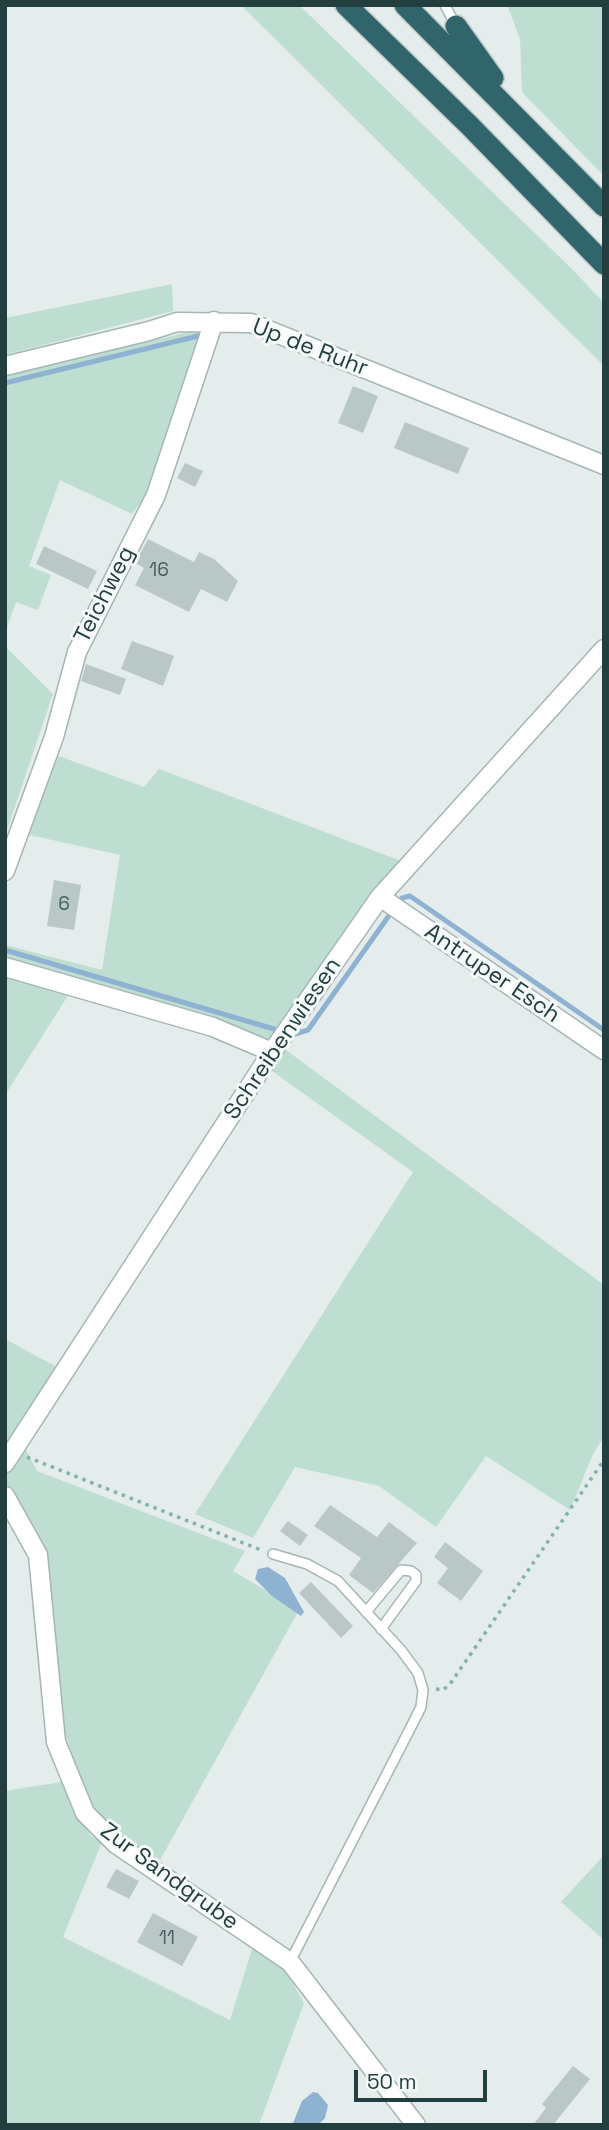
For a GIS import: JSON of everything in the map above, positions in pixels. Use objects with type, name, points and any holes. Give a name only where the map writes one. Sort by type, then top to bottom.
[{"type":"highway","points":[[346,5],[471,127],[604,264]]},
{"type":"highway","points":[[405,5],[604,206]]},
{"type":"highway","points":[[456,26],[526,125]]},
{"type":"street","name":"Up de Ruhr","points":[[5,366],[149,331],[177,321],[251,323],[604,465]]},
{"type":"street","name":"Teichweg","points":[[5,871],[54,737],[77,652],[156,495],[214,321]]},
{"type":"street","name":"Schreibenwiesen","points":[[9,1457],[272,1052],[380,897],[604,649]]},
{"type":"street","name":"Antruper Esch","points":[[380,897],[604,1050]]},
{"type":"street","points":[[5,967],[214,1027],[272,1052]]},
{"type":"street","name":"Zur Sandgrube","points":[[5,1496],[38,1555],[56,1742],[85,1813],[116,1844],[290,1962],[416,2125]]},
{"type":"lane","points":[[445,5],[456,26]]},
{"type":"lane","points":[[273,1554],[307,1563],[338,1581],[401,1650],[423,1690],[421,1707],[290,1962]]},
{"type":"lane","points":[[366,1612],[401,1570],[411,1571],[416,1575],[416,1581],[381,1629]]},
{"type":"path","points":[[9,1457],[273,1554]]},
{"type":"path","points":[[419,1679],[433,1689],[443,1690],[450,1684],[604,1460]]},
{"type":"green space","points":[[241,5],[299,5],[573,270],[604,303],[604,366]]},
{"type":"green space","points":[[507,5],[604,5],[604,176],[522,92],[520,39]]},
{"type":"green space","points":[[172,284],[173,311],[5,355],[5,318]]},
{"type":"green space","points":[[202,329],[151,489],[132,514],[60,480],[29,566],[51,575],[38,610],[16,602],[5,633],[5,375]]},
{"type":"green space","points":[[5,646],[53,694],[5,836]]},
{"type":"green space","points":[[53,754],[144,787],[159,769],[401,861],[371,892],[270,1039],[5,958],[5,945],[102,970],[120,855],[25,834]]},
{"type":"green space","points":[[5,973],[69,994],[5,1095]]},
{"type":"green space","points":[[286,1050],[604,1285],[604,1437],[593,1454],[570,1510],[486,1456],[436,1527],[379,1486],[295,1467],[253,1538],[195,1514],[413,1172],[272,1071]]},
{"type":"green space","points":[[5,1339],[57,1367],[25,1448],[37,1471],[245,1551],[233,1571],[299,1610],[159,1862],[123,1838],[91,1806],[65,1734],[44,1547],[5,1485]]},
{"type":"green space","points":[[68,1781],[90,1835],[102,1842],[63,1937],[230,2020],[253,1946],[284,1968],[304,2003],[259,2125],[5,2125],[5,1791]]},
{"type":"green space","points":[[604,1855],[604,1940],[561,1902]]},
{"type":"water","points":[[268,1567],[285,1578],[304,1612],[301,1616],[272,1596],[255,1579],[258,1569]]},
{"type":"water","points":[[313,2092],[318,2093],[328,2105],[325,2118],[318,2125],[295,2125],[293,2123],[302,2101]]},
{"type":"building","points":[[353,386],[378,396],[363,433],[338,423]]},
{"type":"building","points":[[405,422],[469,448],[458,474],[394,448]]},
{"type":"building","points":[[185,463],[203,471],[195,487],[177,478]]},
{"type":"building","points":[[148,539],[194,562],[199,552],[214,559],[238,581],[227,602],[201,589],[189,612],[135,585],[144,568],[135,563]]},
{"type":"building","points":[[44,546],[97,571],[88,589],[36,564]]},
{"type":"building","points":[[132,641],[174,656],[163,686],[121,669]]},
{"type":"building","points":[[86,664],[126,679],[120,695],[81,681]]},
{"type":"building","points":[[54,880],[81,885],[74,930],[47,926]]},
{"type":"building","points":[[330,1505],[377,1537],[389,1522],[417,1543],[373,1593],[349,1575],[361,1558],[314,1526]]},
{"type":"building","points":[[288,1521],[308,1535],[300,1546],[280,1531]]},
{"type":"building","points":[[445,1542],[483,1571],[461,1601],[437,1583],[448,1568],[434,1557]]},
{"type":"building","points":[[311,1582],[353,1626],[341,1638],[299,1593]]},
{"type":"building","points":[[116,1869],[139,1881],[129,1899],[106,1887]]},
{"type":"building","points":[[153,1913],[198,1937],[182,1966],[137,1942]]},
{"type":"building","points":[[573,2066],[590,2079],[553,2125],[533,2125],[546,2108],[542,2104]]},
{"type":"waterway","points":[[5,383],[198,336]]},
{"type":"waterway","points":[[402,898],[410,896],[604,1030]]},
{"type":"waterway","points":[[295,1034],[308,1030],[388,917]]},
{"type":"waterway","points":[[5,950],[274,1029]]}]
